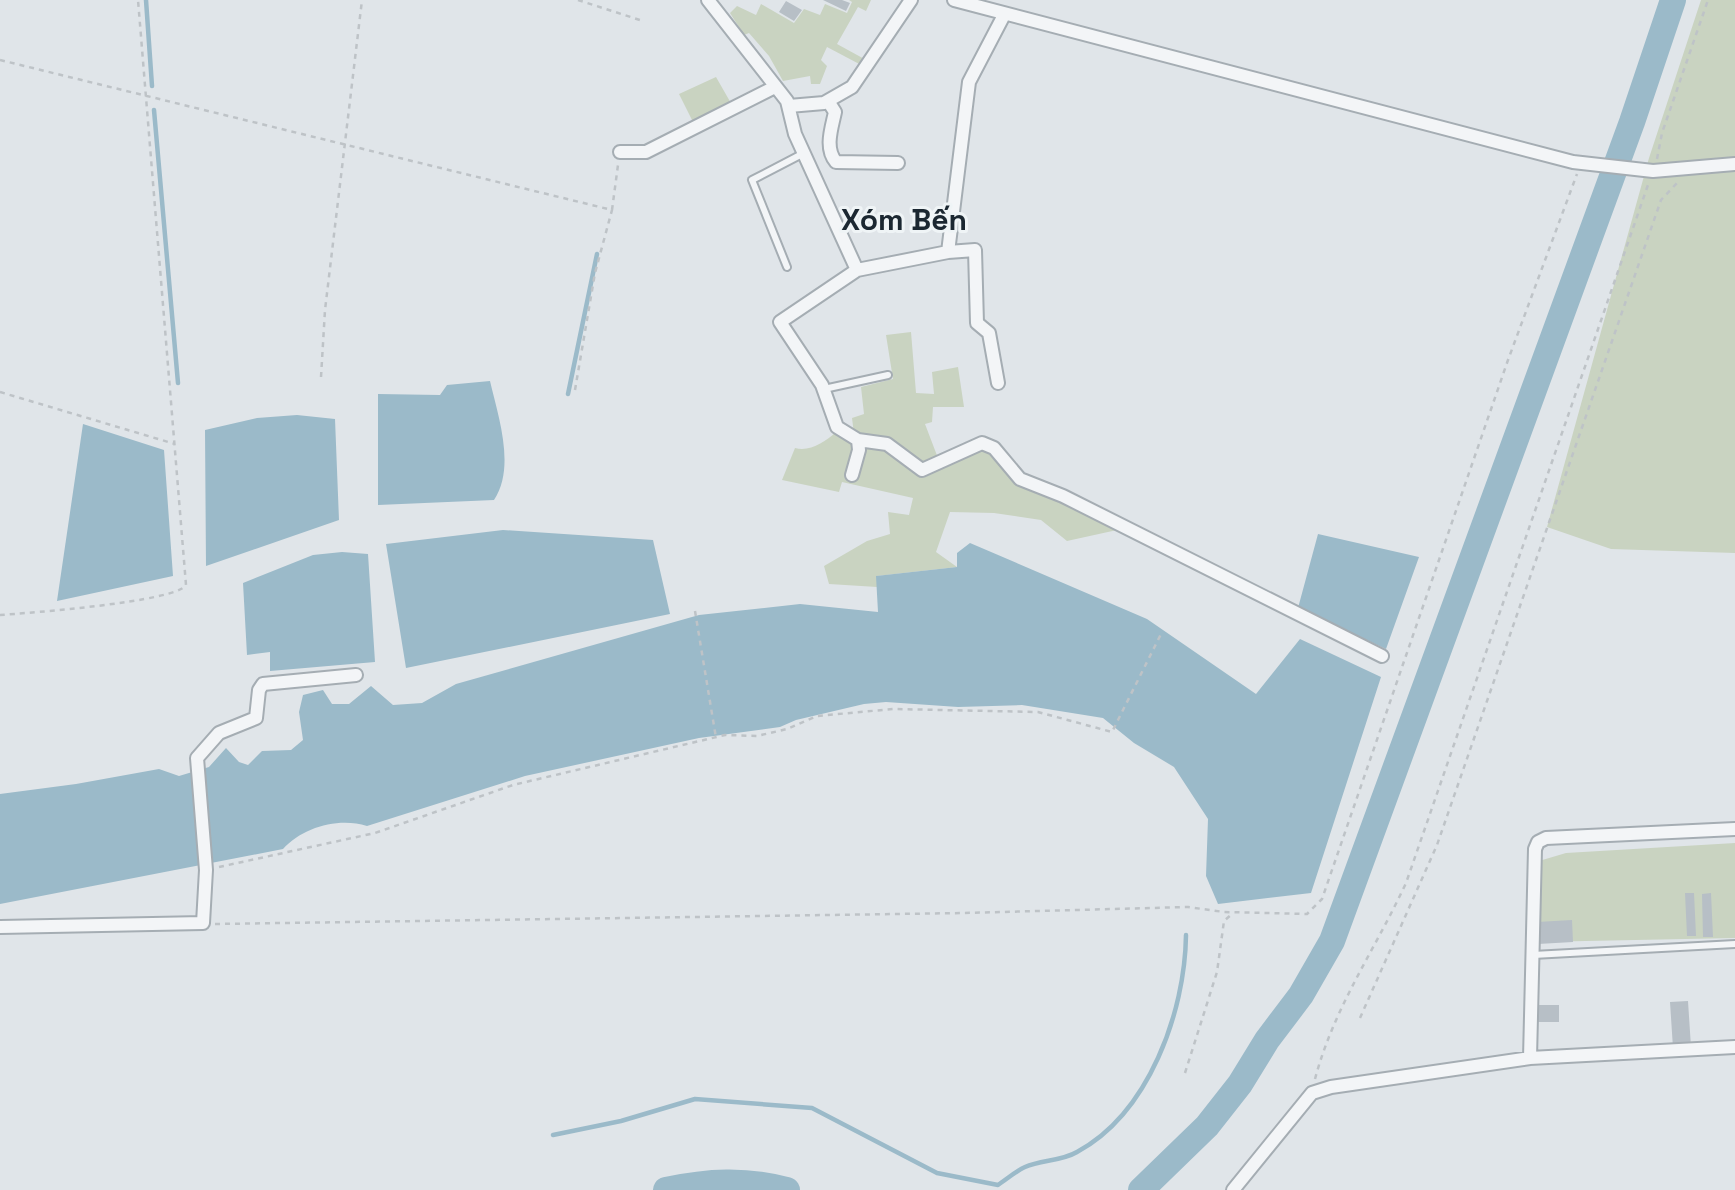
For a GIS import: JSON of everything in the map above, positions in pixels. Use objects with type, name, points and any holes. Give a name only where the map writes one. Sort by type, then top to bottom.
[{"type":"street","points":[[708,0],[789,106],[795,134],[858,270]]},
{"type":"street","points":[[789,106],[828,102],[852,87],[911,0]]},
{"type":"street","points":[[954,0],[1573,162],[1653,171],[1735,164]]},
{"type":"street","points":[[948,252],[969,82],[1004,15]]},
{"type":"street","points":[[620,152],[646,152],[775,87]]},
{"type":"street","points":[[828,102],[835,112],[830,141],[831,156],[836,162],[898,163]]},
{"type":"street","points":[[998,383],[989,333],[977,323],[975,250],[948,252],[858,270],[780,322],[824,389],[836,427],[858,440],[887,444],[922,470],[982,443],[994,447],[1020,478],[1063,496],[1382,656]]},
{"type":"street","points":[[852,475],[859,450],[858,440]]},
{"type":"street","points":[[0,927],[203,923],[206,870],[197,758],[212,738],[256,718],[261,685],[356,675]]},
{"type":"street","points":[[1530,1058],[1535,849],[1538,842],[1546,838],[1735,829]]},
{"type":"street","points":[[1233,1190],[1312,1093],[1331,1087],[1530,1058],[1735,1048]]},
{"type":"lane","points":[[787,267],[752,180],[804,153]]},
{"type":"lane","points":[[824,389],[888,375]]},
{"type":"lane","points":[[1533,955],[1735,944]]},
{"type":"path","points":[[0,615],[146,599],[184,589],[175,444],[138,0]]},
{"type":"path","points":[[321,377],[325,310],[362,0]]},
{"type":"path","points":[[578,0],[643,21]]},
{"type":"path","points":[[1312,1093],[1330,1029],[1349,988],[1381,939],[1406,883],[1653,171],[1662,133],[1708,0]]},
{"type":"path","points":[[0,60],[612,210]]},
{"type":"path","points":[[575,390],[596,273],[612,210],[620,152]]},
{"type":"path","points":[[1360,1018],[1437,845],[1661,200],[1670,187],[1679,182]]},
{"type":"path","points":[[0,392],[175,444]]},
{"type":"path","points":[[695,611],[716,738]]},
{"type":"path","points":[[206,870],[375,833],[513,785],[716,738],[757,736],[787,729],[817,716],[893,709],[1038,712],[1112,732],[1162,632]]},
{"type":"path","points":[[198,924],[964,913]]},
{"type":"path","points":[[1185,1073],[1217,972],[1224,921],[1235,913]]},
{"type":"green space","points":[[849,0],[871,0],[866,11],[858,7],[837,44],[868,61],[863,66],[827,47],[821,60],[827,66],[820,84],[811,84],[810,76],[783,81],[769,56],[749,33],[744,35],[730,13],[737,6],[756,15],[761,4],[794,23],[804,9],[820,15],[825,4],[847,13],[852,2]]},
{"type":"green space","points":[[1701,0],[1735,0],[1735,553],[1611,549],[1547,527],[1649,158]]},
{"type":"green space","points":[[716,77],[732,105],[694,124],[679,94]]},
{"type":"green space","points":[[911,332],[916,393],[934,394],[932,372],[958,367],[964,407],[933,407],[932,422],[925,424],[941,466],[982,447],[993,449],[1009,471],[1117,530],[1067,541],[1041,520],[994,513],[950,512],[936,552],[957,567],[877,576],[877,587],[829,584],[824,566],[867,541],[890,534],[888,512],[909,515],[913,498],[842,482],[839,492],[782,480],[795,448],[806,449],[817,445],[836,432],[854,434],[852,418],[864,414],[861,387],[893,379],[886,335]]},
{"type":"green space","points":[[1735,843],[1735,938],[1536,942],[1539,861],[1566,853]]},
{"type":"water","points":[[490,381],[501,425],[505,457],[504,472],[494,500],[378,505],[378,394],[440,395],[447,385]]},
{"type":"water","points":[[297,415],[335,419],[339,520],[206,566],[205,430],[257,418]]},
{"type":"water","points":[[83,424],[164,450],[173,576],[57,601]]},
{"type":"water","points":[[503,530],[653,540],[670,614],[406,668],[386,544]]},
{"type":"water","points":[[1318,534],[1419,557],[1386,649],[1298,608]]},
{"type":"water","points":[[970,543],[1147,619],[1256,694],[1300,639],[1381,677],[1311,893],[1218,904],[1206,876],[1208,819],[1174,767],[1134,743],[1103,718],[1022,705],[958,707],[886,702],[864,704],[796,720],[780,727],[699,738],[525,776],[367,826],[345,823],[322,826],[301,835],[283,849],[0,904],[0,794],[159,769],[179,776],[209,767],[226,748],[239,762],[248,765],[262,751],[291,750],[303,740],[299,712],[303,695],[323,690],[332,704],[349,704],[371,686],[393,705],[422,703],[456,684],[699,615],[800,604],[878,612],[876,576],[957,567],[957,553]]},
{"type":"water","points":[[342,552],[368,554],[375,662],[270,671],[270,652],[247,655],[243,583],[313,555]]},
{"type":"building","points":[[823,0],[842,0],[850,3],[846,11]]},
{"type":"building","points":[[786,1],[802,10],[794,21],[779,12]]},
{"type":"building","points":[[1685,893],[1694,893],[1696,936],[1687,936]]},
{"type":"building","points":[[1711,893],[1713,937],[1703,937],[1702,894]]},
{"type":"building","points":[[1572,920],[1573,942],[1538,944],[1537,922]]},
{"type":"building","points":[[1688,1001],[1691,1047],[1673,1048],[1670,1002]]},
{"type":"building","points":[[1534,1005],[1559,1005],[1559,1022],[1534,1022]]},
{"type":"waterway","points":[[146,0],[152,86]]},
{"type":"waterway","points":[[1141,1190],[1207,1126],[1240,1084],[1267,1040],[1301,995],[1332,941],[1632,122],[1673,0]]},
{"type":"waterway","points":[[154,110],[178,383]]},
{"type":"waterway","points":[[568,394],[597,254]]},
{"type":"waterway","points":[[553,1135],[621,1121],[695,1099],[812,1108],[937,1173],[998,1185],[1025,1167],[1077,1152],[1102,1135],[1143,1087],[1158,1058],[1179,996],[1186,935]]},
{"type":"waterway","points":[[666,1190],[726,1182],[787,1190]]},
{"type":"district","name":"Xóm Bến","points":[[904,219]]}]
